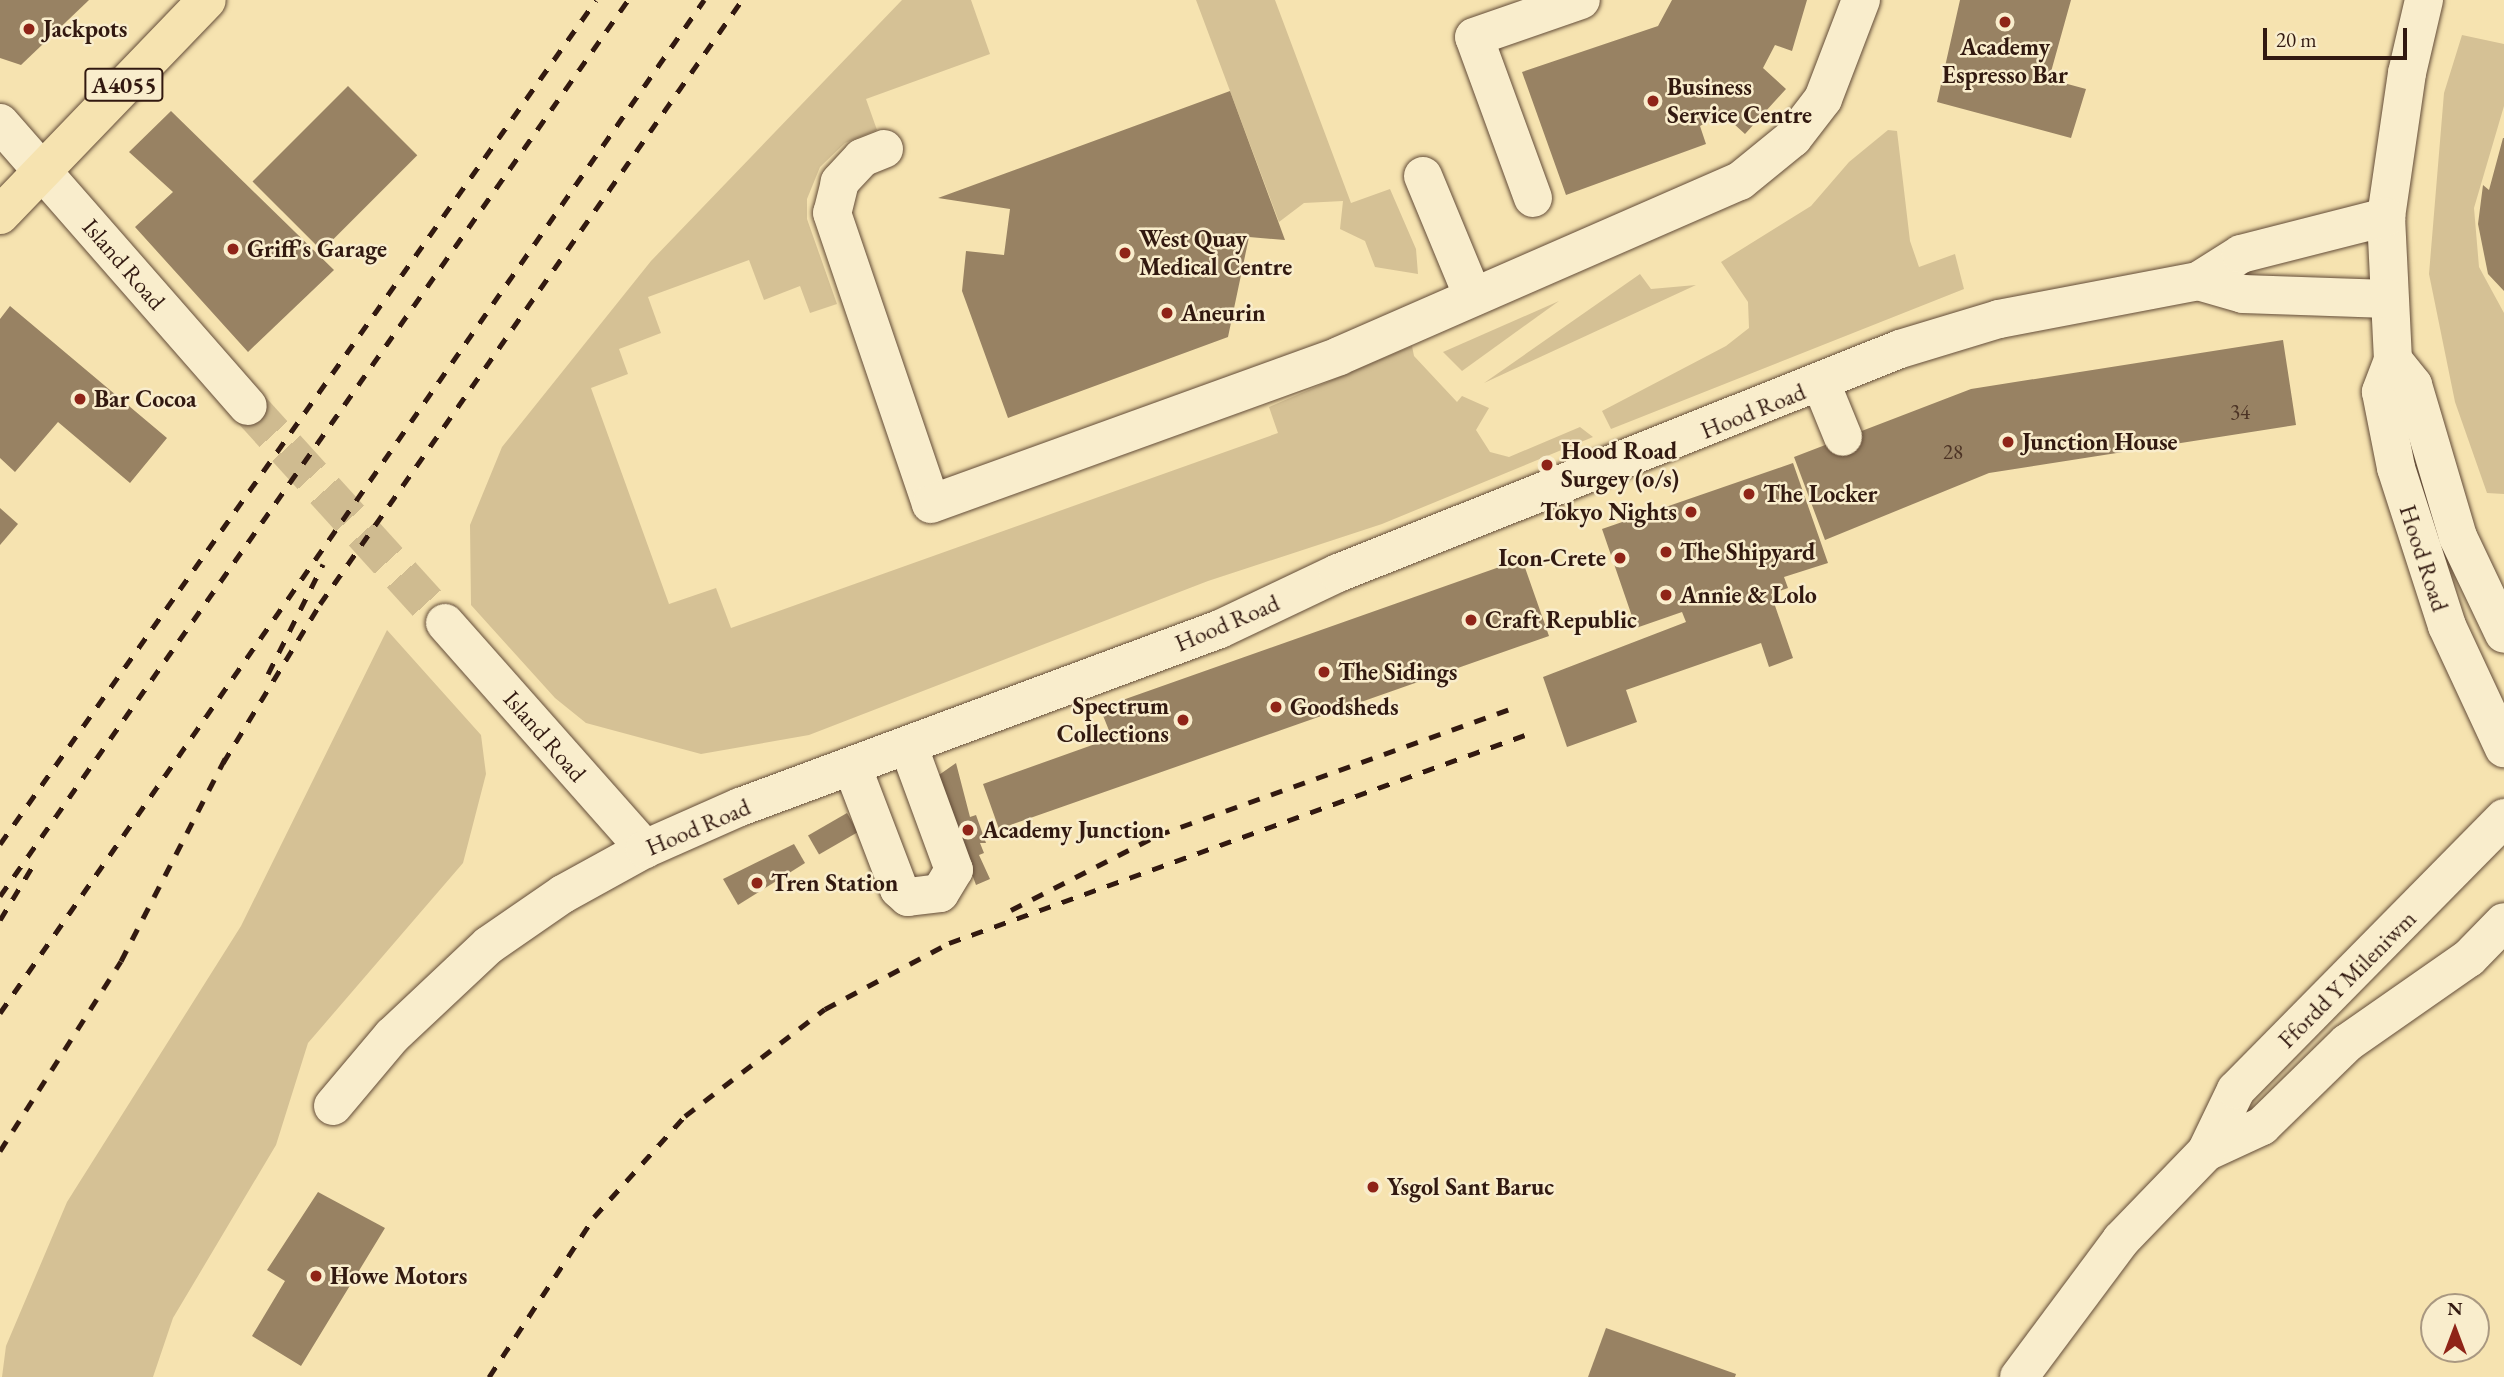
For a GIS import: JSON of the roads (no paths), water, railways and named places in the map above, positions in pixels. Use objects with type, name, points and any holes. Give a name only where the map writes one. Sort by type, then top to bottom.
[{"type":"main road","name":"A4055","points":[[0,215],[207,0]]},
{"type":"street","points":[[1533,198],[1474,37],[1581,0]]},
{"type":"street","points":[[884,149],[862,158],[840,182],[832,213],[931,504],[1339,356],[1740,181],[1793,138],[1823,99],[1861,0]]},
{"type":"street","name":"Hood Road","points":[[2424,0],[2407,73],[2386,217],[2393,360],[2381,392],[2396,468],[2446,626],[2504,748]]},
{"type":"street","name":"Island Road","points":[[0,123],[248,406]]},
{"type":"street","points":[[1423,176],[1473,297]]},
{"type":"street","name":"Hood Road","points":[[333,1106],[392,1036],[489,945],[563,894],[645,849],[852,766],[1220,629],[1338,573],[1821,383],[1900,349],[1999,319],[2198,281],[2241,254],[2386,217]]},
{"type":"street","name":"Hood Road","points":[[2198,281],[2243,294],[2388,299]]},
{"type":"street","name":"Hood Road","points":[[2393,360],[2413,385],[2458,537],[2504,634]]},
{"type":"street","points":[[1821,383],[1843,437]]},
{"type":"street","name":"Island Road","points":[[445,623],[645,849]]},
{"type":"street","points":[[852,766],[899,889],[908,897],[940,893],[954,870],[908,745]]},
{"type":"street","name":"Ffordd Y Mileniwm","points":[[2019,1377],[2121,1240],[2206,1152],[2236,1090],[2504,818]]},
{"type":"street","name":"Ffordd Y Mileniwm","points":[[2206,1152],[2262,1126],[2347,1043],[2469,958],[2504,922]]},
{"type":"tunnel","points":[[248,406],[445,623]]},
{"type":"railway","points":[[0,844],[596,0]]},
{"type":"railway","points":[[0,896],[628,0]]},
{"type":"railway","points":[[0,1013],[704,0]]},
{"type":"railway","points":[[223,763],[320,604],[742,0]]},
{"type":"railway","points":[[268,674],[323,564]]},
{"type":"railway","points":[[1011,910],[1158,835],[1516,707]]},
{"type":"railway","points":[[489,1377],[594,1217],[685,1116],[825,1009],[949,943],[1525,735]]},
{"type":"railway","points":[[0,1151],[121,961],[227,755]]},
{"type":"railway","points":[[0,920],[37,859]]},
{"type":"place","name":"Academy Espresso Bar","points":[[2005,22]]},
{"type":"place","name":"Jackpots","points":[[29,29]]},
{"type":"place","name":"Business Service Centre","points":[[1653,101]]},
{"type":"place","name":"Griff's Garage","points":[[233,249]]},
{"type":"place","name":"West Quay Medical Centre","points":[[1125,253]]},
{"type":"place","name":"Aneurin","points":[[1167,313]]},
{"type":"place","name":"Bar Cocoa","points":[[80,399]]},
{"type":"place","name":"Junction House","points":[[2008,442]]},
{"type":"place","name":"Hood Road Surgey (o/s)","points":[[1547,465]]},
{"type":"place","name":"The Locker","points":[[1749,494]]},
{"type":"place","name":"Tokyo Nights","points":[[1691,512]]},
{"type":"place","name":"The Shipyard","points":[[1666,552]]},
{"type":"place","name":"Icon-Crete","points":[[1620,558]]},
{"type":"place","name":"Annie & Lolo","points":[[1666,595]]},
{"type":"place","name":"Craft Republic","points":[[1471,620]]},
{"type":"place","name":"The Sidings","points":[[1324,672]]},
{"type":"place","name":"Goodsheds","points":[[1276,707]]},
{"type":"place","name":"Spectrum Collections","points":[[1183,720]]},
{"type":"place","name":"Academy Junction","points":[[968,830]]},
{"type":"place","name":"Tren Station","points":[[757,883]]},
{"type":"place","name":"Ysgol Sant Baruc","points":[[1373,1187]]},
{"type":"place","name":"Howe Motors","points":[[316,1276]]}]
